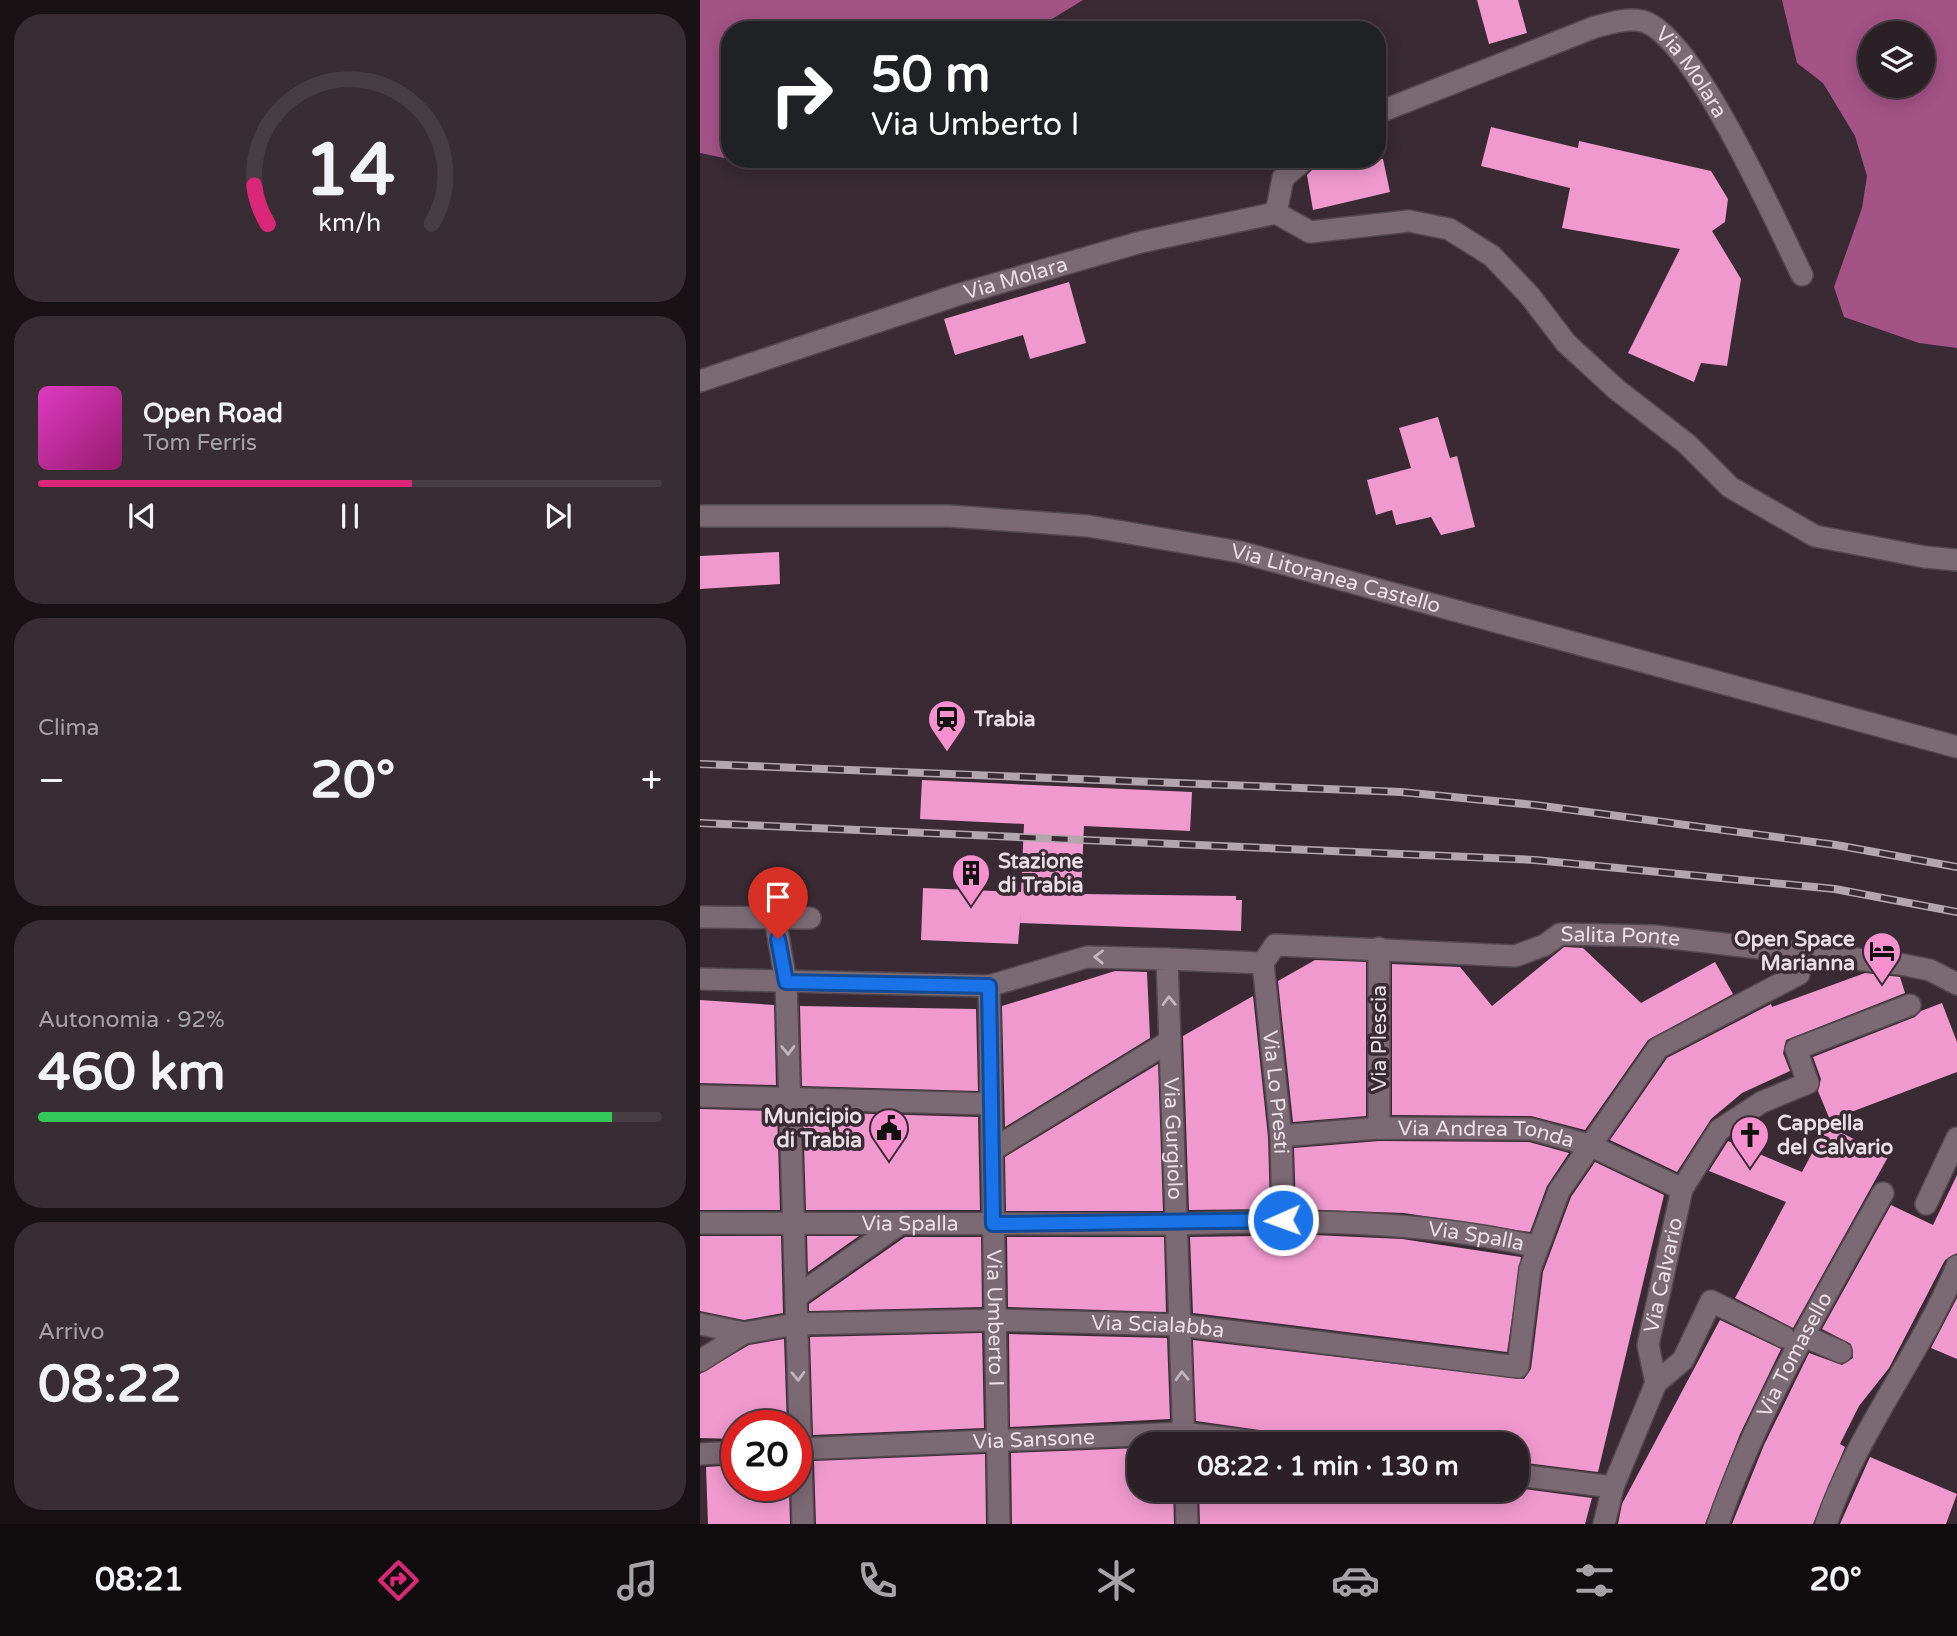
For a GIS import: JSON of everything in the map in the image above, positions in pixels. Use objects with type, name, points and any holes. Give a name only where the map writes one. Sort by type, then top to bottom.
[{"type":"street","name":"Via Molara","points":[[1386,109],[1595,26],[1618,21],[1644,21],[1668,38],[1698,76],[1802,275]]},
{"type":"street","points":[[1295,168],[1283,178],[1276,213],[1310,232],[1409,221],[1449,229],[1492,256],[1530,296],[1566,343],[1616,389],[1687,444],[1730,487],[1815,536],[1925,557],[1957,560]]},
{"type":"street","name":"Via Molara","points":[[700,381],[970,291],[1141,242],[1276,213]]},
{"type":"street","name":"Via Litoranea Castello","points":[[700,516],[949,516],[1088,526],[1240,552],[1957,747]]},
{"type":"street","points":[[700,917],[810,918]]},
{"type":"street","points":[[775,918],[786,982],[797,1410]]},
{"type":"street","name":"Salita Ponte","points":[[1263,962],[1275,945],[1515,956],[1545,945],[1560,934],[1654,936],[1900,964],[1930,971],[1957,984]]},
{"type":"street","name":"Via Plescia","points":[[1379,1128],[1380,948]]},
{"type":"street","points":[[1538,1247],[1559,1191],[1658,1048],[1799,974],[1802,954]]},
{"type":"street","points":[[700,979],[989,986],[1087,957],[1263,962]]},
{"type":"street","name":"Via Gurgiolo","points":[[1167,959],[1184,1432]]},
{"type":"street","name":"Via Lo Presti","points":[[1263,962],[1281,1136],[1283,1220]]},
{"type":"street","name":"Via Umberto I","points":[[989,986],[999,1524]]},
{"type":"street","name":"Via Calvario","points":[[1656,1383],[1648,1345],[1682,1189],[1719,1130],[1762,1102],[1808,1083],[1796,1049],[1910,1005]]},
{"type":"street","points":[[992,1150],[1170,1041]]},
{"type":"street","points":[[700,1096],[991,1104]]},
{"type":"street","name":"Via Andrea Tonda","points":[[1281,1136],[1379,1128],[1531,1129],[1589,1145],[1682,1189]]},
{"type":"street","points":[[1926,1204],[1957,1138]]},
{"type":"street","name":"Via Tomasello","points":[[1718,1524],[1728,1492],[1794,1336],[1883,1193]]},
{"type":"street","name":"Via Spalla","points":[[700,1223],[1176,1224],[1283,1220],[1433,1227],[1538,1247]]},
{"type":"street","points":[[796,1297],[901,1223]]},
{"type":"street","name":"Via Scialabba","points":[[744,1333],[796,1324],[995,1320],[1180,1325],[1518,1367],[1530,1269],[1538,1247]]},
{"type":"street","points":[[1826,1524],[1837,1490],[1921,1343],[1957,1266]]},
{"type":"street","points":[[1604,1524],[1613,1487],[1656,1383],[1683,1360],[1711,1301],[1794,1336],[1841,1352]]},
{"type":"street","points":[[700,1324],[744,1333]]},
{"type":"street","points":[[700,1362],[744,1333]]},
{"type":"street","name":"Via Sansone","points":[[812,1448],[997,1439],[1127,1438]]},
{"type":"street","points":[[700,1454],[721,1453]]},
{"type":"street","points":[[1529,1476],[1613,1487]]},
{"type":"street","points":[[801,1501],[803,1524]]},
{"type":"street","points":[[1186,1502],[1187,1524]]},
{"type":"shaded area","points":[[700,0],[1083,0],[1049,21],[721,21],[721,157],[700,153]]},
{"type":"shaded area","points":[[1782,0],[1957,0],[1957,348],[1919,343],[1844,317],[1834,287],[1862,208],[1867,176],[1855,136],[1823,83],[1797,63]]},
{"type":"building","points":[[1477,0],[1518,0],[1527,33],[1489,44]]},
{"type":"building","points":[[1491,127],[1578,148],[1579,141],[1711,171],[1728,199],[1725,222],[1712,231],[1741,279],[1727,366],[1701,363],[1694,382],[1628,353],[1680,249],[1562,228],[1570,188],[1481,166]]},
{"type":"building","points":[[1314,168],[1385,168],[1390,192],[1313,210],[1307,175]]},
{"type":"building","points":[[1069,282],[1086,343],[1030,359],[1023,335],[955,355],[944,319]]},
{"type":"building","points":[[1438,417],[1450,458],[1457,456],[1475,527],[1441,535],[1431,517],[1396,525],[1392,510],[1376,515],[1367,480],[1411,468],[1399,428]]},
{"type":"building","points":[[779,552],[780,584],[700,589],[700,556]]},
{"type":"building","points":[[922,780],[1192,792],[1190,831],[1084,826],[1081,894],[1236,896],[1236,900],[1242,900],[1241,931],[1020,923],[1021,911],[1018,944],[921,940],[923,888],[1021,892],[1024,824],[920,819]]},
{"type":"building","points":[[1564,947],[1583,948],[1641,1003],[1715,962],[1733,994],[1648,1040],[1585,1130],[1531,1116],[1392,1115],[1392,964],[1460,967],[1492,1006]]},
{"type":"building","points":[[1315,960],[1366,962],[1366,1116],[1293,1122],[1278,981]]},
{"type":"building","points":[[1115,971],[1147,972],[1150,1038],[1005,1127],[1002,1006]]},
{"type":"building","points":[[1865,973],[1900,977],[1905,993],[1786,1040],[1783,1053],[1790,1071],[1742,1093],[1711,1119],[1677,1172],[1610,1140],[1667,1058],[1771,1004],[1772,1007]]},
{"type":"building","points":[[1253,996],[1268,1137],[1270,1209],[1189,1210],[1183,1036]]},
{"type":"building","points":[[700,1000],[774,1005],[776,1085],[700,1083]]},
{"type":"building","points":[[1942,1003],[1957,1042],[1957,1072],[1830,1120],[1818,1091],[1821,1079],[1813,1057],[1915,1017],[1921,1011]]},
{"type":"building","points":[[800,1006],[976,1009],[978,1091],[802,1086]]},
{"type":"building","points":[[1158,1064],[1163,1211],[1006,1211],[1005,1157]]},
{"type":"building","points":[[700,1109],[777,1111],[780,1210],[700,1210]]},
{"type":"building","name":"Municipio di Trabia","points":[[803,1112],[978,1117],[980,1210],[806,1210]]},
{"type":"building","points":[[1827,1125],[1888,1157],[1793,1328],[1735,1298],[1786,1202],[1709,1171],[1728,1141],[1802,1172]]},
{"type":"building","points":[[1379,1141],[1529,1142],[1569,1153],[1547,1186],[1530,1232],[1404,1213],[1296,1209],[1294,1148]]},
{"type":"building","points":[[1595,1162],[1664,1195],[1598,1472],[1529,1463],[1529,1432],[1274,1432],[1196,1421],[1193,1340],[1524,1379],[1531,1369],[1543,1272],[1571,1197]]},
{"type":"building","points":[[1957,1175],[1957,1253],[1945,1260],[1889,1368],[1859,1406],[1840,1444],[1845,1447],[1813,1524],[1732,1524],[1764,1445],[1809,1353],[1842,1365],[1853,1358],[1851,1344],[1822,1329],[1891,1205],[1933,1225]]},
{"type":"building","points":[[1313,1235],[1402,1239],[1521,1257],[1507,1352],[1193,1313],[1190,1237]]},
{"type":"building","points":[[700,1236],[781,1236],[783,1313],[744,1320],[700,1311]]},
{"type":"building","points":[[807,1236],[859,1236],[808,1272]]},
{"type":"building","points":[[905,1237],[981,1237],[982,1307],[809,1311],[809,1304]]},
{"type":"building","points":[[1007,1237],[1164,1237],[1166,1312],[1008,1307]]},
{"type":"building","points":[[1957,1298],[1957,1359],[1931,1348]]},
{"type":"building","points":[[1720,1320],[1781,1349],[1740,1434],[1705,1524],[1618,1524],[1622,1504]]},
{"type":"building","points":[[982,1333],[984,1428],[813,1435],[810,1337]]},
{"type":"building","points":[[1009,1334],[1167,1338],[1170,1419],[1010,1427]]},
{"type":"building","points":[[784,1339],[786,1410],[721,1410],[721,1439],[700,1438],[700,1374],[749,1345]]},
{"type":"building","points":[[1127,1448],[1127,1502],[1173,1502],[1174,1524],[1012,1524],[1011,1453]]},
{"type":"building","points":[[985,1454],[986,1524],[816,1524],[814,1461]]},
{"type":"building","points":[[1870,1457],[1957,1494],[1946,1524],[1840,1524]]},
{"type":"building","points":[[721,1466],[721,1501],[789,1501],[790,1524],[708,1524],[706,1467]]},
{"type":"building","points":[[1529,1490],[1592,1498],[1585,1524],[1200,1524],[1199,1502],[1529,1502]]},
{"type":"railway","points":[[700,764],[1401,792],[1535,805],[1836,845],[1957,867]]},
{"type":"railway","points":[[700,823],[1535,860],[1835,889],[1957,912]]},
{"type":"place","name":"Trabia","points":[[947,753]]},
{"type":"place","name":"Stazione di Trabia","points":[[971,907]]},
{"type":"place","name":"Open Space Marianna","points":[[1882,985]]},
{"type":"place","name":"Municipio di Trabia","points":[[889,1162]]},
{"type":"place","name":"Cappella del Calvario","points":[[1750,1169]]},
{"type":"route","points":[[778,939],[786,982],[989,986],[993,1224],[1176,1224],[1283,1220]]}]
